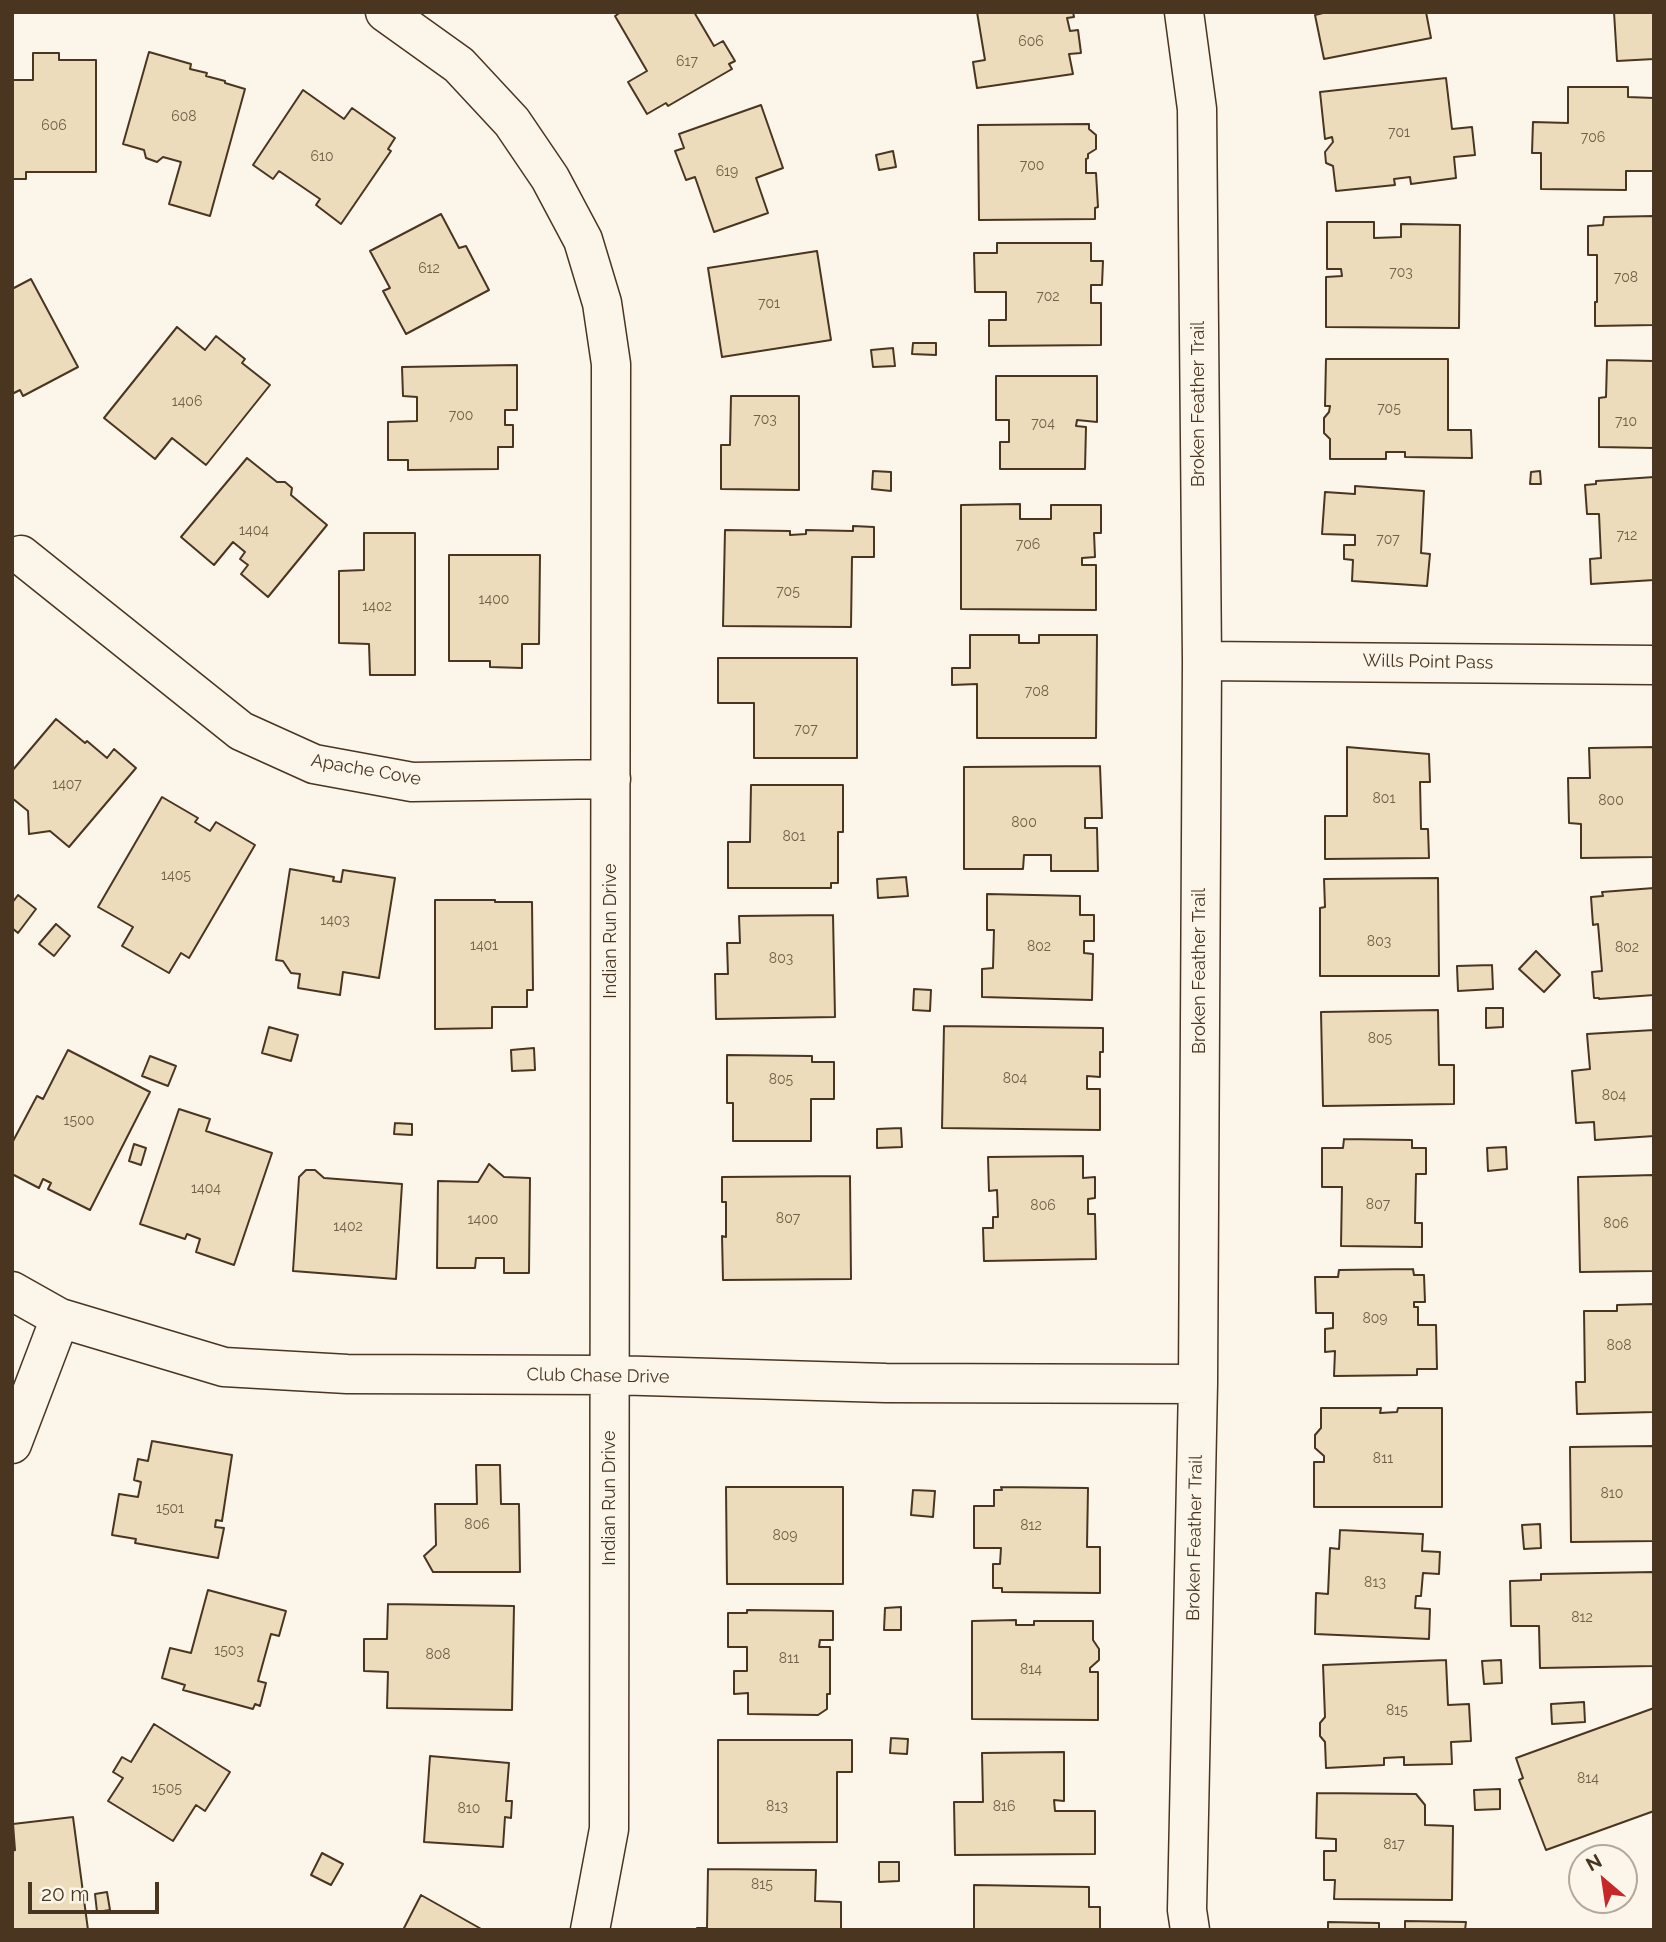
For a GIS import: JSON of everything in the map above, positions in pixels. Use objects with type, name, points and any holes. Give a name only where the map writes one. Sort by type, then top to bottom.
[{"type":"street","name":"Indian Run Drive","points":[[385,12],[459,65],[512,122],[550,178],[583,240],[602,303],[611,364],[609,1829],[590,1930]]},
{"type":"street","name":"Broken Feather Trail","points":[[1184,12],[1197,109],[1202,661],[1198,1384],[1187,1910],[1190,1930]]},
{"type":"street","name":"Apache Cove","points":[[21,555],[241,732],[314,764],[412,782],[611,779]]},
{"type":"street","name":"Wills Point Pass","points":[[1202,661],[1654,665]]},
{"type":"street","name":"Club Chase Drive","points":[[12,1291],[60,1318],[224,1367],[347,1374],[610,1375],[886,1384],[1198,1384]]},
{"type":"street","points":[[12,1444],[60,1318]]},
{"type":"building","points":[[621,12],[694,12],[714,46],[723,41],[735,61],[729,64],[732,69],[668,106],[666,103],[647,114],[628,82],[647,71],[615,16]]},
{"type":"building","points":[[977,12],[1073,12],[1074,17],[1067,18],[1070,31],[1078,30],[1081,53],[1069,54],[1073,74],[977,88],[973,62],[985,60]]},
{"type":"building","points":[[1327,12],[1426,12],[1431,38],[1324,59],[1315,15]]},
{"type":"building","points":[[1614,12],[1654,12],[1654,59],[1617,61]]},
{"type":"building","points":[[149,52],[191,64],[190,69],[245,89],[210,216],[169,204],[181,162],[163,157],[157,162],[146,158],[144,150],[123,144]]},
{"type":"building","points":[[33,53],[59,53],[59,60],[96,60],[96,172],[26,172],[26,179],[12,179],[12,80],[33,80]]},
{"type":"building","points":[[1446,78],[1452,129],[1472,127],[1475,155],[1454,157],[1456,178],[1411,184],[1410,177],[1394,179],[1395,185],[1336,191],[1333,166],[1326,163],[1325,152],[1333,142],[1332,137],[1325,139],[1320,92]]},
{"type":"building","points":[[1568,87],[1628,87],[1628,97],[1654,98],[1654,171],[1626,171],[1626,190],[1541,189],[1541,153],[1532,153],[1533,122],[1568,123]]},
{"type":"building","points":[[303,90],[344,119],[352,108],[395,138],[388,149],[391,151],[341,224],[316,205],[320,199],[279,171],[273,179],[253,165]]},
{"type":"building","points":[[761,105],[783,168],[756,178],[768,213],[714,232],[695,177],[686,180],[675,151],[684,148],[679,134]]},
{"type":"building","points":[[1089,124],[1089,129],[1096,135],[1096,149],[1088,154],[1086,159],[1086,173],[1096,173],[1098,207],[1095,208],[1095,219],[979,220],[978,125]]},
{"type":"building","points":[[893,151],[896,167],[879,170],[876,155]]},
{"type":"building","points":[[441,214],[459,248],[466,246],[489,290],[406,334],[383,291],[390,288],[370,251]]},
{"type":"building","points":[[1654,216],[1654,325],[1595,326],[1597,255],[1588,255],[1588,226],[1603,225],[1604,217]]},
{"type":"building","points":[[1327,222],[1374,222],[1374,238],[1401,237],[1401,224],[1460,225],[1459,328],[1326,327],[1326,277],[1342,276],[1341,269],[1327,269]]},
{"type":"building","points":[[997,243],[1091,243],[1091,261],[1103,261],[1102,285],[1091,285],[1091,303],[1101,303],[1101,345],[989,346],[989,320],[1006,320],[1006,292],[975,292],[974,253],[997,253]]},
{"type":"building","points":[[817,251],[831,340],[722,357],[708,268]]},
{"type":"building","points":[[31,279],[78,367],[23,396],[20,390],[12,394],[12,289]]},
{"type":"building","points":[[177,327],[205,350],[216,336],[245,359],[242,363],[270,385],[206,465],[172,438],[155,459],[104,418]]},
{"type":"building","points":[[913,343],[936,343],[936,355],[912,354]]},
{"type":"building","points":[[893,348],[895,366],[873,367],[871,350]]},
{"type":"building","points":[[1326,359],[1448,359],[1448,430],[1471,430],[1472,458],[1405,457],[1405,452],[1386,452],[1386,459],[1330,459],[1330,439],[1324,433],[1324,418],[1330,406],[1325,406]]},
{"type":"building","points":[[1607,360],[1654,361],[1654,448],[1599,447],[1599,398],[1606,397]]},
{"type":"building","points":[[517,365],[517,410],[505,410],[505,425],[513,425],[513,447],[498,447],[498,469],[408,470],[408,460],[388,460],[388,422],[417,421],[417,397],[403,396],[402,367]]},
{"type":"building","points":[[996,376],[1097,376],[1097,422],[1077,420],[1076,426],[1086,427],[1085,469],[1000,469],[1000,442],[1009,442],[1009,420],[996,420]]},
{"type":"building","points":[[731,396],[799,396],[799,490],[721,489],[721,445],[730,445]]},
{"type":"building","points":[[247,458],[277,482],[285,482],[292,488],[291,495],[327,525],[268,597],[241,574],[248,565],[240,559],[245,552],[233,542],[214,565],[181,537]]},
{"type":"building","points":[[873,471],[891,472],[891,491],[872,489]]},
{"type":"building","points":[[1540,471],[1541,484],[1530,484],[1531,472]]},
{"type":"building","points":[[1654,477],[1654,580],[1591,584],[1590,559],[1601,558],[1599,514],[1587,514],[1585,485],[1596,484],[1596,481]]},
{"type":"building","points":[[1355,486],[1424,491],[1421,553],[1430,554],[1427,586],[1352,581],[1353,560],[1344,559],[1344,545],[1355,545],[1355,535],[1322,534],[1325,492],[1355,494]]},
{"type":"building","points":[[1020,504],[1020,519],[1051,519],[1051,505],[1101,505],[1101,533],[1094,533],[1095,557],[1082,558],[1082,565],[1096,565],[1096,610],[961,609],[961,505]]},
{"type":"building","points":[[853,526],[874,527],[874,557],[852,557],[851,627],[723,626],[725,530],[790,531],[790,535],[806,534],[806,530],[853,531]]},
{"type":"building","points":[[364,533],[415,533],[415,675],[370,675],[369,644],[339,643],[339,571],[364,570]]},
{"type":"building","points":[[449,555],[540,555],[539,644],[522,644],[522,668],[490,667],[490,661],[449,661]]},
{"type":"building","points":[[970,635],[1019,635],[1019,643],[1039,643],[1039,635],[1097,635],[1096,738],[977,738],[977,684],[952,685],[952,668],[970,668]]},
{"type":"building","points":[[718,658],[857,658],[857,758],[754,758],[754,703],[718,703]]},
{"type":"building","points":[[56,719],[107,758],[114,749],[136,768],[69,847],[50,831],[29,834],[28,811],[12,798],[12,771]]},
{"type":"building","points":[[1347,747],[1429,754],[1430,782],[1420,782],[1421,829],[1428,829],[1429,858],[1325,859],[1325,816],[1347,816]]},
{"type":"building","points":[[1654,747],[1654,857],[1581,858],[1581,824],[1569,823],[1568,778],[1590,778],[1589,748]]},
{"type":"building","points":[[1100,766],[1102,818],[1085,818],[1085,828],[1097,828],[1098,871],[1051,871],[1051,855],[1024,855],[1023,869],[964,869],[964,767]]},
{"type":"building","points":[[751,785],[843,785],[843,832],[838,832],[838,883],[831,883],[831,888],[728,888],[728,842],[750,842]]},
{"type":"building","points":[[162,797],[198,818],[195,822],[210,831],[216,822],[255,845],[189,958],[181,953],[169,973],[122,946],[133,927],[98,907]]},
{"type":"building","points":[[290,869],[334,877],[333,881],[341,882],[343,870],[395,878],[379,978],[343,972],[340,995],[298,988],[300,974],[291,973],[283,961],[276,960]]},
{"type":"building","points":[[906,877],[908,896],[878,898],[877,879]]},
{"type":"building","points":[[1438,878],[1439,976],[1320,976],[1320,908],[1325,907],[1324,879]]},
{"type":"building","points":[[1654,888],[1654,995],[1594,998],[1592,972],[1602,971],[1598,924],[1593,925],[1591,897],[1603,896],[1602,892]]},
{"type":"building","points":[[987,894],[1080,896],[1080,915],[1094,915],[1094,941],[1084,941],[1084,953],[1093,954],[1092,1000],[982,997],[982,969],[993,968],[994,930],[987,930]]},
{"type":"building","points":[[18,895],[36,909],[18,933],[12,928],[12,903]]},
{"type":"building","points":[[435,900],[532,902],[533,990],[527,990],[527,1007],[492,1007],[492,1028],[435,1029]]},
{"type":"building","points":[[833,915],[835,1017],[716,1019],[715,974],[728,974],[727,943],[740,943],[739,916]]},
{"type":"building","points":[[56,924],[70,936],[54,956],[39,944]]},
{"type":"building","points":[[1536,951],[1560,975],[1544,992],[1519,969]]},
{"type":"building","points":[[1492,965],[1493,989],[1458,991],[1457,966]]},
{"type":"building","points":[[914,989],[931,990],[930,1011],[913,1010]]},
{"type":"building","points":[[1486,1008],[1503,1008],[1503,1027],[1486,1028]]},
{"type":"building","points":[[1438,1010],[1439,1065],[1454,1065],[1454,1104],[1323,1106],[1321,1012]]},
{"type":"building","points":[[944,1026],[1103,1028],[1100,1077],[1087,1076],[1087,1089],[1100,1089],[1100,1130],[942,1128]]},
{"type":"building","points":[[269,1027],[298,1035],[291,1061],[262,1053]]},
{"type":"building","points":[[1654,1030],[1654,1136],[1595,1140],[1594,1122],[1576,1123],[1572,1071],[1590,1069],[1587,1034]]},
{"type":"building","points":[[534,1048],[535,1070],[512,1071],[511,1050]]},
{"type":"building","points":[[68,1050],[150,1092],[90,1210],[48,1189],[51,1183],[43,1179],[39,1188],[12,1174],[12,1143],[37,1096],[43,1099]]},
{"type":"building","points":[[727,1055],[812,1056],[812,1062],[834,1062],[834,1099],[811,1099],[811,1141],[733,1141],[733,1103],[727,1103]]},
{"type":"building","points":[[150,1056],[176,1066],[168,1086],[142,1076]]},
{"type":"building","points":[[179,1109],[210,1119],[206,1131],[272,1153],[234,1265],[196,1252],[200,1239],[187,1234],[185,1239],[140,1224]]},
{"type":"building","points":[[395,1123],[412,1124],[412,1135],[394,1134]]},
{"type":"building","points":[[901,1128],[902,1147],[877,1148],[877,1129]]},
{"type":"building","points":[[1344,1139],[1412,1140],[1412,1148],[1426,1148],[1426,1174],[1416,1174],[1415,1223],[1422,1223],[1422,1247],[1341,1246],[1342,1187],[1322,1187],[1322,1148],[1343,1148]]},
{"type":"building","points":[[134,1144],[146,1148],[141,1165],[129,1161]]},
{"type":"building","points":[[1506,1147],[1507,1169],[1488,1171],[1487,1148]]},
{"type":"building","points":[[1083,1156],[1083,1178],[1095,1177],[1095,1198],[1088,1199],[1088,1214],[1095,1214],[1096,1259],[984,1261],[983,1228],[993,1228],[993,1217],[998,1217],[997,1190],[989,1191],[988,1157]]},
{"type":"building","points":[[489,1164],[504,1177],[530,1178],[529,1273],[504,1273],[504,1258],[476,1258],[475,1268],[437,1268],[438,1181],[478,1182]]},
{"type":"building","points":[[306,1170],[315,1170],[324,1178],[402,1184],[396,1279],[293,1271],[299,1177]]},
{"type":"building","points":[[1654,1175],[1654,1271],[1580,1272],[1578,1177]]},
{"type":"building","points":[[850,1176],[851,1279],[723,1280],[722,1236],[726,1237],[726,1202],[722,1202],[722,1177]]},
{"type":"building","points":[[1413,1269],[1414,1275],[1424,1275],[1425,1302],[1414,1302],[1414,1307],[1418,1307],[1418,1325],[1436,1325],[1437,1369],[1417,1369],[1417,1375],[1334,1376],[1335,1351],[1325,1352],[1325,1329],[1333,1328],[1333,1313],[1316,1313],[1315,1277],[1338,1277],[1339,1270]]},
{"type":"building","points":[[1654,1304],[1654,1412],[1577,1414],[1576,1382],[1585,1382],[1584,1311],[1617,1311],[1617,1305]]},
{"type":"building","points":[[1321,1408],[1381,1408],[1380,1413],[1397,1412],[1398,1408],[1442,1408],[1442,1507],[1314,1507],[1314,1462],[1324,1462],[1324,1456],[1315,1448],[1315,1435],[1321,1428]]},
{"type":"building","points":[[152,1441],[232,1455],[222,1521],[216,1520],[215,1527],[224,1528],[218,1558],[135,1543],[136,1539],[112,1535],[119,1494],[138,1497],[141,1482],[134,1480],[138,1459],[148,1461]]},
{"type":"building","points":[[1654,1446],[1654,1541],[1571,1542],[1570,1447]]},
{"type":"building","points":[[476,1465],[500,1465],[501,1504],[519,1504],[520,1572],[433,1572],[424,1556],[436,1545],[435,1504],[477,1504]]},
{"type":"building","points":[[726,1487],[843,1487],[843,1584],[727,1584]]},
{"type":"building","points":[[1001,1487],[1088,1488],[1087,1547],[1100,1547],[1100,1593],[1002,1592],[1002,1588],[993,1588],[993,1564],[1000,1564],[1001,1548],[974,1548],[974,1506],[994,1506],[994,1490],[1002,1490]]},
{"type":"building","points":[[913,1490],[935,1491],[933,1517],[911,1515]]},
{"type":"building","points":[[1540,1524],[1541,1548],[1524,1549],[1522,1525]]},
{"type":"building","points":[[1340,1530],[1423,1534],[1422,1551],[1440,1552],[1439,1574],[1423,1573],[1421,1596],[1416,1596],[1415,1608],[1430,1609],[1429,1639],[1315,1634],[1316,1593],[1328,1594],[1330,1548],[1339,1549]]},
{"type":"building","points":[[1654,1572],[1654,1666],[1540,1668],[1539,1626],[1511,1626],[1510,1581],[1541,1580],[1541,1574]]},
{"type":"building","points":[[208,1590],[286,1611],[279,1636],[271,1634],[258,1681],[266,1683],[260,1706],[255,1704],[253,1709],[183,1690],[185,1685],[162,1678],[170,1648],[191,1653]]},
{"type":"building","points":[[388,1604],[514,1606],[512,1710],[387,1708],[388,1672],[364,1671],[364,1639],[387,1639]]},
{"type":"building","points":[[901,1607],[901,1630],[884,1630],[885,1608]]},
{"type":"building","points":[[747,1610],[833,1611],[833,1640],[820,1640],[819,1647],[830,1647],[830,1694],[827,1694],[827,1709],[818,1715],[748,1714],[748,1693],[734,1694],[734,1671],[747,1671],[747,1647],[728,1647],[728,1613],[747,1613]]},
{"type":"building","points":[[1016,1620],[1016,1625],[1034,1625],[1034,1621],[1093,1621],[1093,1640],[1099,1649],[1099,1660],[1090,1668],[1090,1672],[1098,1672],[1098,1720],[972,1719],[972,1621]]},
{"type":"building","points":[[1446,1660],[1448,1705],[1469,1704],[1471,1741],[1451,1742],[1452,1764],[1404,1765],[1404,1757],[1384,1758],[1384,1765],[1326,1768],[1325,1742],[1320,1736],[1320,1723],[1325,1717],[1323,1665]]},
{"type":"building","points":[[1501,1660],[1502,1683],[1484,1684],[1482,1661]]},
{"type":"building","points":[[1584,1702],[1585,1722],[1552,1724],[1551,1704]]},
{"type":"building","points":[[1654,1708],[1654,1811],[1546,1850],[1519,1780],[1523,1778],[1516,1758]]},
{"type":"building","points":[[154,1724],[230,1772],[205,1811],[196,1805],[173,1841],[108,1801],[123,1778],[113,1772],[122,1757],[131,1762]]},
{"type":"building","points":[[891,1738],[908,1739],[907,1754],[890,1753]]},
{"type":"building","points":[[718,1740],[852,1740],[852,1772],[837,1772],[837,1842],[718,1843]]},
{"type":"building","points":[[1064,1752],[1064,1801],[1054,1800],[1055,1811],[1095,1811],[1095,1854],[955,1855],[954,1802],[983,1802],[982,1753]]},
{"type":"building","points":[[430,1756],[509,1763],[506,1801],[512,1801],[511,1818],[505,1817],[503,1847],[424,1842]]},
{"type":"building","points":[[1500,1789],[1500,1809],[1475,1810],[1474,1790]]},
{"type":"building","points":[[1317,1793],[1416,1794],[1425,1805],[1425,1825],[1453,1826],[1452,1900],[1334,1899],[1335,1880],[1324,1880],[1324,1851],[1336,1851],[1336,1839],[1316,1838]]},
{"type":"building","points":[[73,1817],[88,1930],[12,1930],[12,1851],[15,1850],[13,1824]]},
{"type":"building","points":[[322,1853],[343,1864],[331,1885],[311,1875]]},
{"type":"building","points":[[879,1862],[899,1862],[899,1881],[879,1882]]},
{"type":"building","points":[[708,1869],[816,1870],[815,1901],[841,1902],[841,1930],[697,1930],[707,1928]]},
{"type":"building","points":[[974,1885],[1089,1887],[1089,1907],[1100,1907],[1100,1930],[974,1930]]},
{"type":"building","points":[[107,1892],[110,1910],[97,1912],[95,1894]]},
{"type":"building","points":[[421,1895],[483,1930],[403,1930]]},
{"type":"building","points":[[1405,1921],[1466,1922],[1465,1930],[1405,1930]]},
{"type":"building","points":[[1328,1922],[1379,1923],[1379,1930],[1328,1930]]}]
